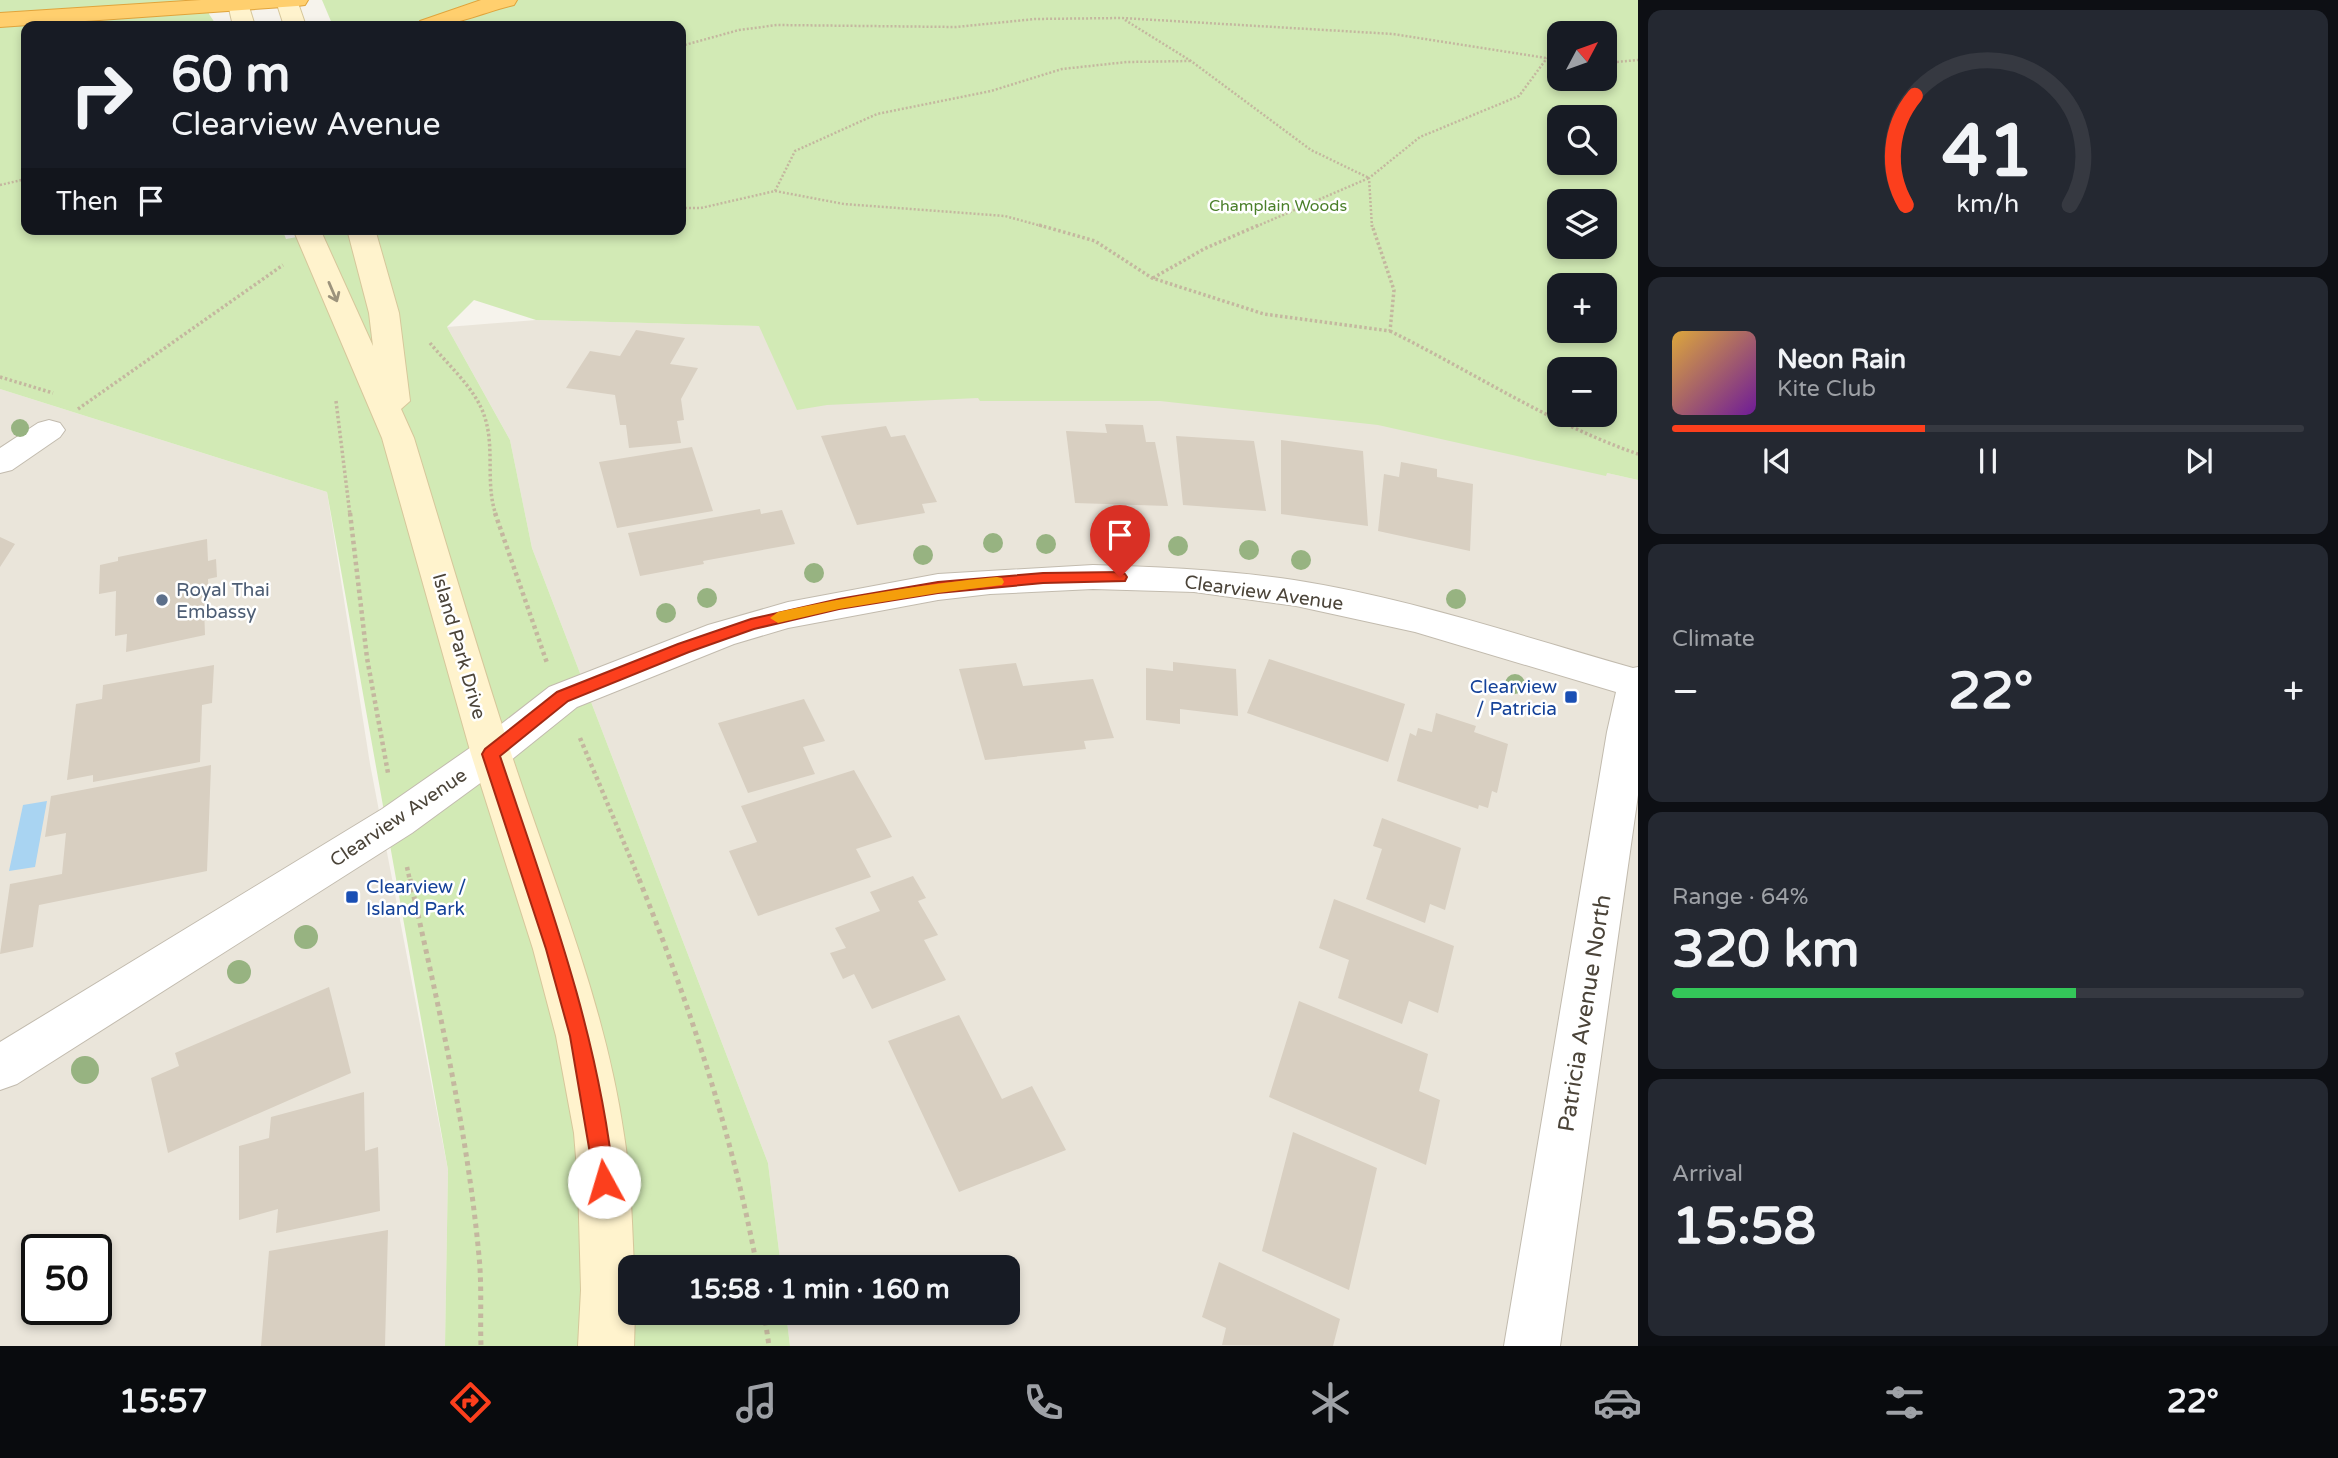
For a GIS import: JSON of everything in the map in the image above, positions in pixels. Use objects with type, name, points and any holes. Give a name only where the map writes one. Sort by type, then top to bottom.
[{"type":"highway","points":[[0,20],[297,0]]},
{"type":"highway","points":[[441,21],[471,9],[506,0]]},
{"type":"highway","points":[[0,32],[21,33]]},
{"type":"main road","points":[[287,1],[293,21]]},
{"type":"main road","points":[[239,4],[243,21]]},
{"type":"main road","name":"Island Park Drive","points":[[309,235],[398,438],[491,754],[556,949],[590,1083],[604,1182],[608,1290],[606,1346]]},
{"type":"main road","name":"Island Park Drive","points":[[363,235],[384,313],[398,438]]},
{"type":"street","points":[[0,463],[49,430]]},
{"type":"street","name":"Clearview Avenue","points":[[0,1068],[397,821],[491,754],[563,697],[721,634],[788,615],[938,587],[1093,577],[1194,580],[1296,593],[1441,625],[1638,683]]},
{"type":"street","name":"Patricia Avenue North","points":[[1532,1346],[1627,732],[1638,683]]},
{"type":"path","points":[[1122,18],[1191,61],[1311,150],[1369,178]]},
{"type":"path","points":[[686,45],[739,30],[777,26],[956,27],[1035,19],[1122,18],[1393,34],[1547,58],[1519,96],[1420,137],[1369,178],[1204,249],[1153,278]]},
{"type":"path","points":[[1617,62],[1638,60]]},
{"type":"path","points":[[775,191],[795,151],[877,114],[991,91],[1062,69],[1128,62],[1191,61]]},
{"type":"path","points":[[1369,178],[1370,221],[1394,290],[1390,331]]},
{"type":"path","points":[[0,185],[21,180]]},
{"type":"path","points":[[686,208],[701,208],[775,191],[844,204],[1005,216],[1095,241],[1153,278],[1264,314],[1390,331],[1453,362],[1588,437],[1638,454]]},
{"type":"path","points":[[49,430],[289,261]]},
{"type":"path","points":[[424,334],[469,390],[485,417],[490,498],[543,654],[673,968],[716,1092],[752,1231],[755,1255]]},
{"type":"path","points":[[0,377],[62,396]]},
{"type":"path","points":[[74,400],[86,403]]},
{"type":"path","points":[[766,1325],[769,1346]]},
{"type":"shaded area","points":[[536,320],[764,326],[1084,393],[1349,415],[1638,480],[1638,1346],[790,1346],[787,1325],[1020,1325],[1020,1255],[780,1255],[768,1163],[532,548],[510,440],[447,327]]},
{"type":"shaded area","points":[[0,389],[327,492],[370,764],[448,1170],[445,1346],[0,1346]]},
{"type":"green space","name":"Champlain Woods","points":[[0,0],[208,0],[209,14],[214,21],[21,21],[21,235],[284,235],[286,239],[308,235],[686,235],[686,21],[331,21],[322,0],[1638,0],[1638,480],[1607,473],[1606,476],[1378,425],[1160,401],[980,401],[978,398],[827,405],[797,410],[759,326],[536,320],[474,300],[447,327],[510,440],[532,548],[768,1163],[780,1255],[618,1255],[618,1325],[787,1325],[790,1346],[445,1346],[448,1170],[327,492],[0,389]]},
{"type":"water","points":[[47,801],[35,867],[9,871],[23,805]]},
{"type":"building","points":[[636,330],[685,338],[670,364],[698,368],[681,399],[684,420],[677,421],[681,443],[629,448],[626,425],[620,425],[615,395],[566,388],[590,351],[620,356]]},
{"type":"building","points":[[1105,424],[1143,425],[1146,442],[1155,442],[1168,506],[1075,503],[1066,431],[1107,433]]},
{"type":"building","points":[[886,426],[891,437],[905,435],[937,502],[922,504],[925,513],[857,525],[821,436]]},
{"type":"building","points":[[1176,436],[1254,441],[1266,511],[1183,505]]},
{"type":"building","points":[[1281,440],[1363,451],[1368,526],[1281,514]]},
{"type":"building","points":[[692,447],[713,511],[617,528],[599,462]]},
{"type":"building","points":[[1401,462],[1437,469],[1437,477],[1473,484],[1470,551],[1378,531],[1384,474],[1399,477]]},
{"type":"building","points":[[760,509],[761,514],[782,510],[795,544],[640,576],[628,533]]},
{"type":"building","points":[[0,537],[15,544],[0,567]]},
{"type":"building","name":"Royal Thai Embassy","points":[[207,539],[208,561],[216,559],[217,577],[208,579],[209,605],[204,606],[205,635],[126,652],[127,634],[115,636],[116,591],[99,594],[100,565],[118,561],[118,557]]},
{"type":"building","points":[[1269,659],[1405,704],[1388,762],[1247,713]]},
{"type":"building","points":[[1173,662],[1236,669],[1238,716],[1180,709],[1180,724],[1146,720],[1146,668],[1173,671]]},
{"type":"building","points":[[1016,663],[1023,686],[1093,679],[1114,738],[1084,741],[1086,749],[985,760],[959,669]]},
{"type":"building","points":[[214,665],[212,703],[202,705],[200,762],[93,782],[93,775],[67,780],[76,704],[102,699],[103,685]]},
{"type":"building","points":[[804,699],[825,741],[803,747],[815,774],[748,793],[718,723]]},
{"type":"building","points":[[1436,713],[1476,726],[1474,732],[1508,744],[1497,793],[1492,791],[1488,808],[1479,805],[1478,809],[1397,781],[1410,733],[1416,736],[1418,728],[1432,732]]},
{"type":"building","points":[[211,765],[207,871],[39,905],[33,947],[0,954],[10,884],[62,874],[66,833],[45,837],[51,796]]},
{"type":"building","points":[[854,770],[892,837],[856,849],[871,877],[758,916],[729,851],[757,842],[741,806]]},
{"type":"building","points":[[1382,818],[1461,848],[1445,910],[1430,904],[1425,923],[1366,899],[1382,849],[1373,846]]},
{"type":"building","points":[[913,876],[926,898],[918,901],[938,935],[924,940],[946,980],[872,1009],[854,974],[843,979],[830,953],[846,948],[835,928],[880,911],[870,892]]},
{"type":"building","points":[[1334,899],[1454,946],[1438,1013],[1409,1001],[1402,1024],[1338,998],[1349,960],[1319,948]]},
{"type":"building","points":[[329,987],[351,1073],[168,1153],[151,1078],[179,1066],[175,1053]]},
{"type":"building","points":[[1299,1001],[1428,1054],[1419,1091],[1440,1100],[1426,1165],[1269,1097]]},
{"type":"building","points":[[959,1015],[1002,1099],[1032,1086],[1066,1150],[959,1192],[888,1041]]},
{"type":"building","points":[[364,1092],[365,1151],[378,1147],[380,1211],[276,1233],[278,1209],[239,1220],[239,1146],[269,1138],[271,1117]]},
{"type":"building","points":[[1293,1132],[1377,1168],[1349,1290],[1262,1251]]},
{"type":"building","points":[[388,1230],[385,1346],[261,1346],[269,1251]]},
{"type":"building","points":[[1219,1262],[1340,1319],[1333,1346],[1222,1345],[1226,1328],[1202,1317]]},
{"type":"slow traffic","points":[[778,618],[839,604],[938,587],[997,582]]},
{"type":"place","name":"Royal Thai Embassy","points":[[162,600]]},
{"type":"place","name":"Clearview / Patricia","points":[[1571,697]]},
{"type":"place","name":"Clearview / Island Park","points":[[352,897]]},
{"type":"route","points":[[604,1182],[599,1133],[580,1036],[556,949],[491,754],[563,697],[751,624],[839,604],[938,587],[1043,578],[1120,577]]}]
